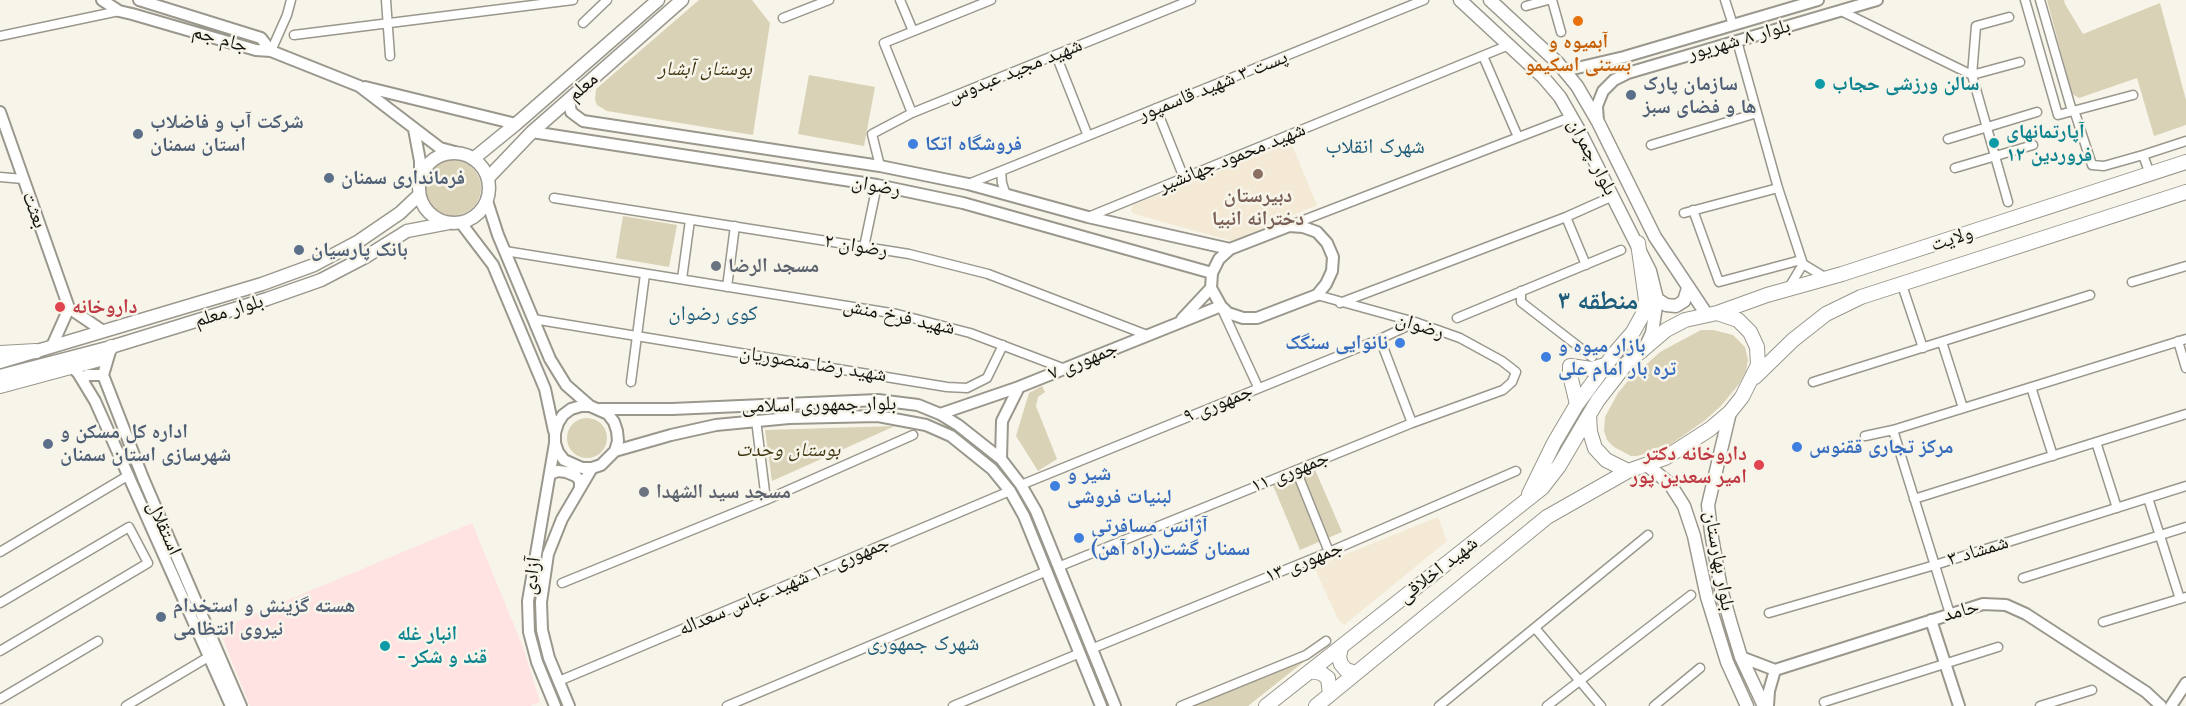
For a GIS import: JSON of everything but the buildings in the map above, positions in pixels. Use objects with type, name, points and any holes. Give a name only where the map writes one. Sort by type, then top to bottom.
[{"type":"main road","name":"معلم","points":[[467,156],[516,124],[658,0]]},
{"type":"main road","name":"معلم","points":[[488,178],[532,132],[682,0]]},
{"type":"main road","name":"بلوار چمران","points":[[1460,0],[1543,77],[1560,98],[1571,117],[1638,243],[1650,271],[1657,299],[1652,333],[1645,347]]},
{"type":"main road","name":"بلوار چمران","points":[[1490,0],[1564,70],[1577,86],[1655,237],[1688,288],[1712,314]]},
{"type":"main road","points":[[451,153],[467,156],[484,170],[488,178],[487,201],[472,219],[455,223],[438,220],[429,214],[419,195],[420,178],[425,169],[432,161],[451,153]]},
{"type":"main road","name":"ولایت","points":[[1645,347],[1666,330],[1685,320],[1826,279],[2186,162]]},
{"type":"main road","name":"ولایت","points":[[1751,381],[1793,340],[1826,314],[1862,297],[2186,192]]},
{"type":"main road","name":"بلوار معلم","points":[[0,362],[262,284],[315,265],[359,241],[400,213],[419,195]]},
{"type":"main road","points":[[400,213],[408,216],[407,231]]},
{"type":"main road","name":"بلوار معلم","points":[[0,376],[111,347],[267,299],[321,280],[407,231],[455,223]]},
{"type":"main road","points":[[1525,502],[1554,443],[1577,404],[1605,365],[1633,332],[1643,314],[1646,300],[1638,243]]},
{"type":"main road","points":[[1657,299],[1666,305],[1676,306],[1684,302],[1688,288]]},
{"type":"main road","points":[[1712,314],[1738,320],[1750,332],[1757,348],[1758,365],[1751,381]]},
{"type":"main road","points":[[0,386],[100,359],[111,347]]},
{"type":"main road","name":"شهید اخلاقی","points":[[1266,706],[1542,488],[1559,466],[1589,415],[1626,364],[1645,347]]},
{"type":"main road","points":[[0,353],[36,351]]},
{"type":"main road","points":[[1577,404],[1570,366],[1592,369],[1605,365]]},
{"type":"main road","name":"شهید اخلاقی","points":[[1316,706],[1547,517],[1629,471],[1665,458],[1690,444],[1730,412],[1751,381]]},
{"type":"main road","name":"بلوار بهارستان","points":[[1730,412],[1708,505],[1721,589],[1741,657],[1766,706]]},
{"type":"main road","points":[[1589,415],[1590,432],[1595,448],[1606,460],[1629,471]]},
{"type":"main road","name":"بلوار بهارستان","points":[[1647,465],[1670,484],[1684,506],[1694,536],[1707,597],[1727,662],[1747,706]]},
{"type":"main road","points":[[1341,647],[1339,657],[1341,664],[1346,670],[1356,673]]},
{"type":"main road","points":[[1310,671],[1321,673],[1328,678],[1331,686],[1330,694]]},
{"type":"street","name":"جام جم","points":[[102,0],[119,10],[256,50],[271,51]]},
{"type":"street","name":"جام جم","points":[[139,0],[261,39],[271,51]]},
{"type":"street","points":[[291,0],[271,51],[359,86],[516,124]]},
{"type":"street","points":[[386,0],[390,56]]},
{"type":"street","points":[[294,35],[573,0]]},
{"type":"street","points":[[583,23],[608,0]]},
{"type":"street","points":[[783,18],[829,0]]},
{"type":"street","points":[[900,0],[913,31]]},
{"type":"street","points":[[912,113],[884,43],[991,0]]},
{"type":"street","name":"شهید مجید عبدوس","points":[[880,166],[872,134],[912,113],[1191,0]]},
{"type":"street","name":"پست ۳ شهید قاسمپور","points":[[968,184],[1424,0]]},
{"type":"street","points":[[1526,6],[1550,0],[1562,32]]},
{"type":"street","points":[[1725,0],[1732,25]]},
{"type":"street","name":"بلوار ۸ شهریور","points":[[1564,70],[1587,66],[1818,0]]},
{"type":"street","name":"بلوار ۸ شهریور","points":[[1598,123],[1598,106],[1603,91],[1614,80],[1628,72],[1877,0]]},
{"type":"street","points":[[2025,0],[2058,115],[2133,95]]},
{"type":"street","points":[[2040,0],[2073,111],[2092,165],[2104,166],[2186,141]]},
{"type":"street","points":[[0,36],[119,10]]},
{"type":"street","points":[[1841,10],[1971,75],[2020,62]]},
{"type":"street","points":[[2008,202],[1971,75],[1976,26],[2009,17]]},
{"type":"street","points":[[1680,40],[1685,56]]},
{"type":"street","points":[[1737,41],[1778,188],[1802,262],[1826,279]]},
{"type":"street","name":"شهید محمود جهانشیر","points":[[1088,217],[1509,45]]},
{"type":"street","points":[[1056,54],[1088,136]]},
{"type":"street","points":[[1483,56],[1518,137]]},
{"type":"street","points":[[359,86],[440,148],[467,156]]},
{"type":"street","name":"رضوان","points":[[569,100],[571,112],[583,121],[880,166],[968,184],[1088,217],[1230,249]]},
{"type":"street","points":[[1156,108],[1184,178]]},
{"type":"street","name":"بعثت","points":[[0,112],[69,308]]},
{"type":"street","points":[[1948,139],[2037,112]]},
{"type":"street","points":[[1651,144],[1757,113]]},
{"type":"street","points":[[1258,387],[1211,288],[1212,273],[1219,259],[1230,249],[1571,117]]},
{"type":"street","points":[[414,129],[420,161],[420,178]]},
{"type":"street","name":"رضوان","points":[[532,132],[877,185],[963,203],[1212,273]]},
{"type":"street","points":[[1955,168],[2033,145]]},
{"type":"street","points":[[2143,155],[2150,174]]},
{"type":"street","points":[[1001,171],[1006,195]]},
{"type":"street","points":[[0,177],[22,179]]},
{"type":"street","points":[[864,247],[877,185]]},
{"type":"street","points":[[1778,188],[1689,211],[1719,282],[1802,262]]},
{"type":"street","points":[[1339,303],[1566,217],[1613,196]]},
{"type":"street","name":"رضوان ۲","points":[[554,198],[909,254],[988,274],[1147,335]]},
{"type":"street","points":[[455,223],[493,265],[545,389],[558,452],[573,466],[592,468],[602,465],[615,451],[618,441],[614,422],[608,414],[566,385],[550,359],[487,201]]},
{"type":"street","points":[[1566,217],[1586,265]]},
{"type":"street","points":[[682,279],[690,220]]},
{"type":"street","points":[[727,287],[735,226]]},
{"type":"street","points":[[1221,306],[1228,313],[1243,318],[1257,318],[1317,295],[1326,284],[1332,271],[1333,256],[1328,243],[1317,232],[1303,227],[1289,226]]},
{"type":"street","points":[[1457,318],[1621,250]]},
{"type":"street","name":"شهید فرخ منش","points":[[505,251],[897,314],[970,333],[1065,369]]},
{"type":"street","points":[[1788,289],[1802,262]]},
{"type":"street","points":[[2132,282],[2186,266]]},
{"type":"street","points":[[631,382],[645,274]]},
{"type":"street","points":[[1902,285],[1923,348]]},
{"type":"street","points":[[1179,322],[1211,288]]},
{"type":"street","points":[[1521,291],[1521,302],[1592,357]]},
{"type":"street","name":"رضوان","points":[[1317,295],[1339,303],[1415,322],[1460,338],[1502,361],[1516,372]]},
{"type":"street","points":[[1813,382],[2090,295]]},
{"type":"street","name":"جمهوری ۷","points":[[940,414],[1020,387],[1221,306]]},
{"type":"street","points":[[52,346],[69,308],[103,331]]},
{"type":"street","name":"شهید رضا منصوریان","points":[[533,319],[947,387],[967,388],[987,378],[1003,345]]},
{"type":"street","name":"جمهوری ۹","points":[[1021,485],[1380,339],[1415,322]]},
{"type":"street","points":[[1380,339],[1412,423]]},
{"type":"street","points":[[1866,436],[1893,430],[2182,340],[2186,368]]},
{"type":"street","points":[[1942,342],[1963,408]]},
{"type":"street","points":[[82,380],[87,375],[103,375],[111,347]]},
{"type":"street","name":"استقلال","points":[[72,367],[95,401],[231,706]]},
{"type":"street","name":"جمهوری ۱۱","points":[[1058,567],[1412,423],[1503,390],[1512,382],[1516,372]]},
{"type":"street","name":"استقلال","points":[[103,375],[142,478],[241,706]]},
{"type":"street","points":[[1001,459],[1002,421],[1020,387]]},
{"type":"street","points":[[2031,387],[2053,456]]},
{"type":"street","name":"بلوار جمهوری اسلامی","points":[[595,407],[672,409],[878,400],[918,405],[940,414],[1001,459],[1021,485],[1036,511],[1114,706]]},
{"type":"street","points":[[787,403],[789,418]]},
{"type":"street","points":[[555,438],[558,423],[571,409],[580,406],[595,407]]},
{"type":"street","points":[[1914,499],[2186,414]]},
{"type":"street","name":"بلوار جمهوری اسلامی","points":[[615,451],[694,430],[756,420],[789,418],[878,416],[926,425],[951,436],[992,469],[1010,491],[1024,516],[1101,706]]},
{"type":"street","points":[[756,420],[766,500]]},
{"type":"street","points":[[1893,430],[1950,614]]},
{"type":"street","points":[[562,583],[766,500],[913,435]]},
{"type":"street","name":"آزادی","points":[[555,438],[528,601],[529,632],[537,662],[555,706]]},
{"type":"street","points":[[2096,442],[2117,508]]},
{"type":"street","name":"آزادی","points":[[569,706],[549,658],[542,630],[541,602],[548,554],[562,519],[592,468]]},
{"type":"street","points":[[1296,470],[1329,552]]},
{"type":"street","points":[[549,474],[558,471],[576,476],[580,481],[580,488]]},
{"type":"street","name":"جمهوری ۱۳","points":[[1091,649],[1329,552],[1516,471]]},
{"type":"street","points":[[0,552],[129,475]]},
{"type":"street","name":"شمشاد ۳","points":[[1769,613],[1935,565],[2186,486]]},
{"type":"street","name":"جمهوری ۱۰ شهید عباس سعداله","points":[[559,681],[1010,491]]},
{"type":"street","points":[[2103,622],[2183,598],[2148,498]]},
{"type":"street","points":[[0,603],[129,527],[148,563],[0,651]]},
{"type":"street","points":[[2023,578],[2186,527]]},
{"type":"street","points":[[1439,706],[1648,535]]},
{"type":"street","points":[[727,706],[1047,572]]},
{"type":"street","points":[[1546,706],[1691,595]]},
{"type":"street","name":"حامد","points":[[1775,670],[1983,604],[2006,605],[2026,614],[2146,692],[2161,706]]},
{"type":"street","points":[[1931,620],[1959,706]]},
{"type":"street","points":[[1535,628],[1601,706]]},
{"type":"street","points":[[0,699],[98,641]]},
{"type":"street","points":[[1181,706],[1306,655],[1326,641]]},
{"type":"street","points":[[1824,702],[1998,647]]},
{"type":"street","points":[[953,706],[1080,653]]},
{"type":"street","points":[[126,706],[210,656]]},
{"type":"street","points":[[1741,657],[1775,670],[1766,706]]},
{"type":"street","points":[[1654,706],[1700,668]]},
{"type":"street","points":[[2171,706],[2186,683]]},
{"type":"street","points":[[2040,706],[2092,690]]},
{"type":"shaded area","name":"دبیرستان دخترانه انبیا","points":[[1291,143],[1317,205],[1232,241],[1134,214],[1131,211],[1133,205]]},
{"type":"shaded area","points":[[1438,517],[1447,541],[1344,625],[1338,619],[1314,567]]},
{"type":"shaded area","points":[[472,523],[523,647],[540,702],[530,706],[250,706],[219,629]]},
{"type":"green space","name":"بوستان آبشار","points":[[699,0],[752,0],[770,23],[753,135],[607,111],[597,105],[596,89]]},
{"type":"green space","points":[[2047,0],[2064,0],[2083,34],[2160,3],[2186,100],[2186,125],[2154,136],[2137,78],[2079,98],[2072,94]]},
{"type":"green space","points":[[809,75],[875,87],[864,146],[798,134]]},
{"type":"green space","points":[[447,160],[459,160],[469,164],[477,172],[481,188],[477,204],[469,212],[459,216],[447,216],[437,212],[429,204],[425,194],[425,182],[429,172],[437,164]]},
{"type":"green space","points":[[623,216],[677,225],[669,267],[616,258]]},
{"type":"green space","points":[[1701,330],[1713,330],[1733,335],[1745,347],[1748,360],[1746,371],[1739,384],[1721,406],[1704,421],[1667,447],[1631,456],[1614,447],[1607,440],[1604,431],[1605,417],[1618,393],[1660,352]]},
{"type":"green space","points":[[1042,386],[1045,392],[1038,397],[1036,406],[1057,459],[1038,471],[1016,436],[1029,393]]},
{"type":"green space","points":[[587,418],[595,419],[601,424],[606,430],[606,446],[601,452],[595,457],[587,458],[579,457],[573,452],[568,446],[567,438],[568,430],[573,424],[579,419]]},
{"type":"green space","name":"بوستان وحدت","points":[[895,426],[772,481],[765,430]]},
{"type":"green space","points":[[1313,465],[1342,532],[1300,550],[1272,483]]},
{"type":"green space","points":[[1306,660],[1248,706],[1185,706]]},
{"type":"place","name":"آبمیوه و بستنی اسکیمو","points":[[1578,21]]},
{"type":"place","name":"سالن ورزشی حجاب","points":[[1820,84]]},
{"type":"place","name":"سازمان پارک ها و فضای سبز","points":[[1631,95]]},
{"type":"place","name":"شرکت آب و فاضلاب استان سمنان","points":[[138,134]]},
{"type":"place","name":"آپارتمانهای ۱۲ فروردین","points":[[1994,143]]},
{"type":"place","name":"فروشگاه اتکا","points":[[913,144]]},
{"type":"place","name":"دبیرستان دخترانه انبیا","points":[[1258,174]]},
{"type":"place","name":"فرمانداری سمنان","points":[[329,178]]},
{"type":"place","name":"بانک پارسیان","points":[[299,250]]},
{"type":"place","name":"مسجد الرضا","points":[[716,266]]},
{"type":"place","name":"داروخانه","points":[[60,307]]},
{"type":"place","name":"نانوایی سنگک","points":[[1400,343]]},
{"type":"place","name":"بازار میوه و تره بار امام علی","points":[[1546,357]]},
{"type":"place","name":"اداره کل مسکن و شهرسازی استان سمنان","points":[[48,444]]},
{"type":"place","name":"مرکز تجاری ققنوس","points":[[1797,447]]},
{"type":"place","name":"داروخانه دکتر امیر سعدین پور","points":[[1759,465]]},
{"type":"place","name":"شیر و لبنیات فروشی","points":[[1055,486]]},
{"type":"place","name":"مسجد سید الشهدا","points":[[644,492]]},
{"type":"place","name":"آژانس مسافرتی سمنان گشت(راه آهن)","points":[[1079,538]]},
{"type":"place","name":"هسته گزینش و استخدام نیروی انتظامی","points":[[161,617]]},
{"type":"place","name":"انبار غله - قند و شکر","points":[[385,646]]},
{"type":"district","name":"شهرک انقلاب","points":[[1375,147]]},
{"type":"district","name":"منطقه ۳","points":[[1598,302]]},
{"type":"district","name":"کوی رضوان","points":[[713,314]]},
{"type":"district","name":"شهرک جمهوری","points":[[923,644]]}]
